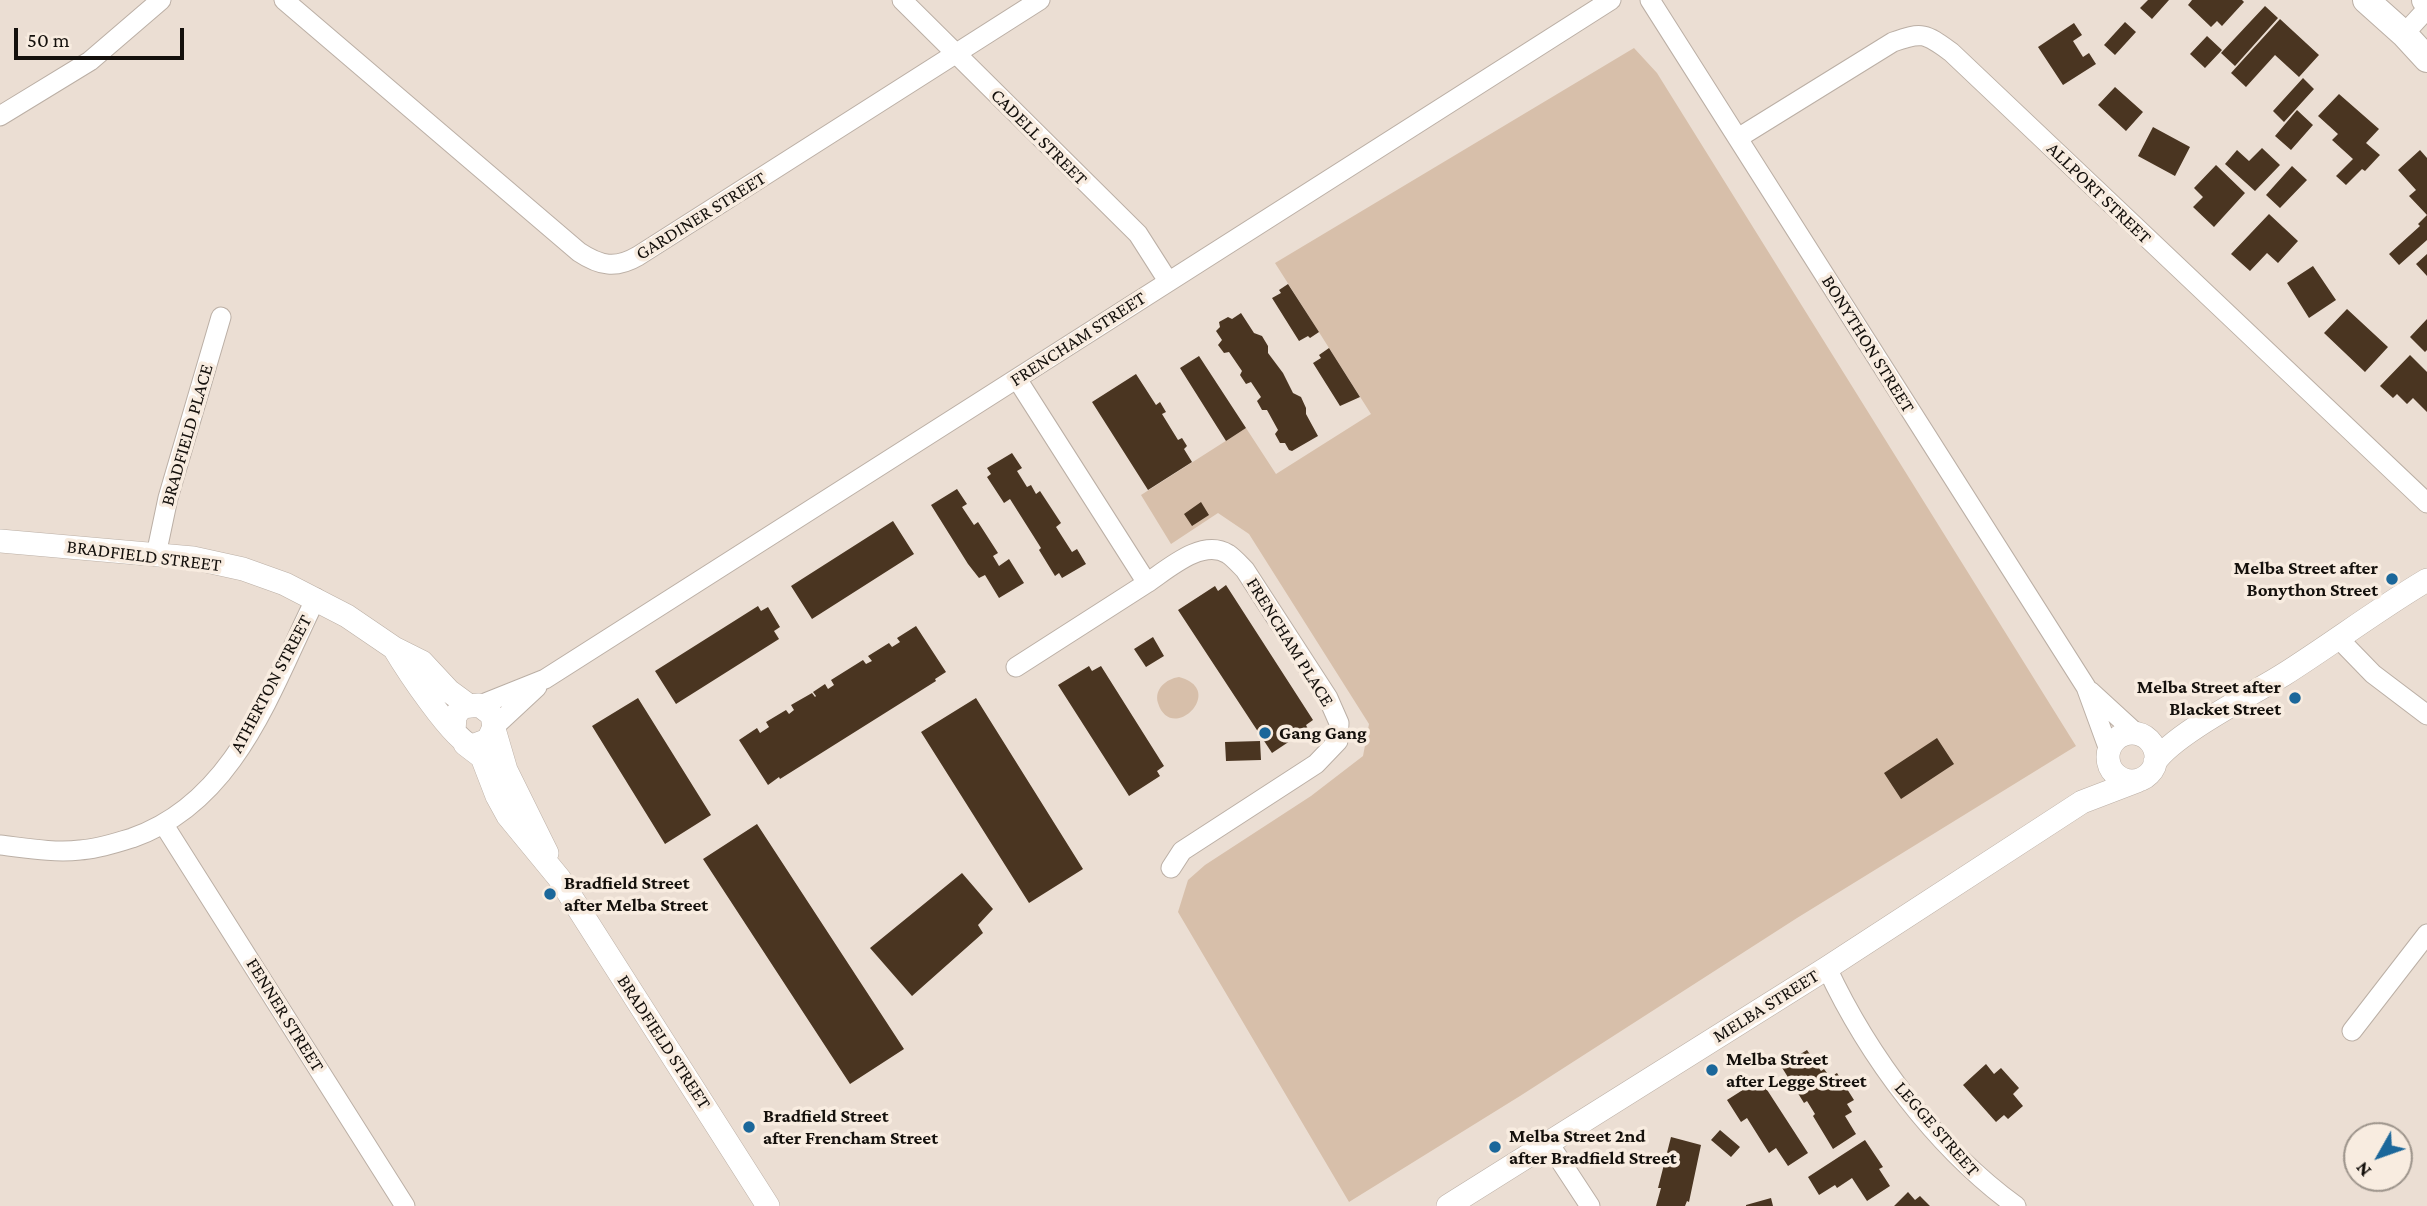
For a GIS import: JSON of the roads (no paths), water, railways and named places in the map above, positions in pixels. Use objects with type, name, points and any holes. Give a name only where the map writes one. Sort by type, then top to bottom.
[{"type":"main road","points":[[2366,0],[2427,59]]},
{"type":"street","points":[[0,116],[90,61],[161,0]]},
{"type":"street","name":"GARDINER STREET","points":[[284,0],[579,252],[593,262],[611,266],[626,263],[638,256],[1040,0]]},
{"type":"street","name":"CADELL STREET","points":[[902,0],[1138,234],[1168,281]]},
{"type":"street","name":"FRENCHAM STREET","points":[[474,705],[545,678],[1611,0]]},
{"type":"street","name":"BONYTHON STREET","points":[[1650,0],[2086,687],[2109,754]]},
{"type":"street","points":[[2404,34],[2427,9]]},
{"type":"street","name":"ALLPORT STREET","points":[[1738,138],[1893,42],[1910,36],[1928,36],[1951,52],[2427,503]]},
{"type":"street","name":"BRADFIELD PLACE","points":[[156,555],[168,498],[221,317]]},
{"type":"street","points":[[1017,379],[1147,583]]},
{"type":"street","name":"BRADFIELD STREET","points":[[0,541],[192,558],[243,569],[316,598],[347,616],[394,648],[422,662],[449,691],[474,705]]},
{"type":"street","name":"FRENCHAM PLACE","points":[[1016,667],[1175,564],[1205,550],[1216,550],[1229,555],[1245,570],[1328,698],[1339,723],[1338,741],[1316,764],[1182,851],[1171,868]]},
{"type":"street","points":[[2194,729],[2124,735],[2117,739],[2109,754],[2114,773],[2129,781],[2137,781],[2152,770],[2162,752],[2194,729],[2339,639],[2427,580]]},
{"type":"street","name":"ATHERTON STREET","points":[[0,845],[78,851],[114,844],[164,825],[197,802],[223,774],[247,737],[316,598]]},
{"type":"street","points":[[2339,639],[2373,674],[2427,715]]},
{"type":"street","name":"BRADFIELD STREET","points":[[394,648],[416,684],[460,737],[482,757],[508,816],[559,878],[768,1206]]},
{"type":"street","name":"FRENCHAM STREET","points":[[494,728],[545,678]]},
{"type":"street","name":"BONYTHON STREET","points":[[2086,687],[2139,735]]},
{"type":"street","points":[[474,705],[492,715],[494,728],[492,735],[484,743],[472,746],[460,737],[455,716],[462,707],[474,705]]},
{"type":"street","name":"BRADFIELD STREET","points":[[494,728],[506,770],[530,814],[559,878]]},
{"type":"street","points":[[2139,735],[2152,746],[2155,762]]},
{"type":"street","name":"MELBA STREET","points":[[2082,802],[2109,754]]},
{"type":"street","name":"MELBA STREET","points":[[1448,1206],[1827,968],[2082,802],[2137,781]]},
{"type":"street","name":"FENNER STREET","points":[[164,825],[405,1206]]},
{"type":"street","points":[[2352,1031],[2427,934]]},
{"type":"street","name":"LEGGE STREET","points":[[1827,968],[1839,994],[1906,1100],[1986,1184],[2016,1206]]},
{"type":"street","points":[[1548,1142],[1590,1206]]},
{"type":"place","name":"Melba Street after Bonython Street","points":[[2392,579]]},
{"type":"place","name":"Melba Street after Blacket Street","points":[[2295,698]]},
{"type":"place","name":"Gang Gang","points":[[1265,733]]},
{"type":"place","name":"Bradfield Street after Melba Street","points":[[550,894]]},
{"type":"place","name":"Melba Street after Legge Street","points":[[1712,1070]]},
{"type":"place","name":"Bradfield Street after Frencham Street","points":[[749,1127]]},
{"type":"place","name":"Melba Street 2nd after Bradfield Street","points":[[1495,1147]]}]
